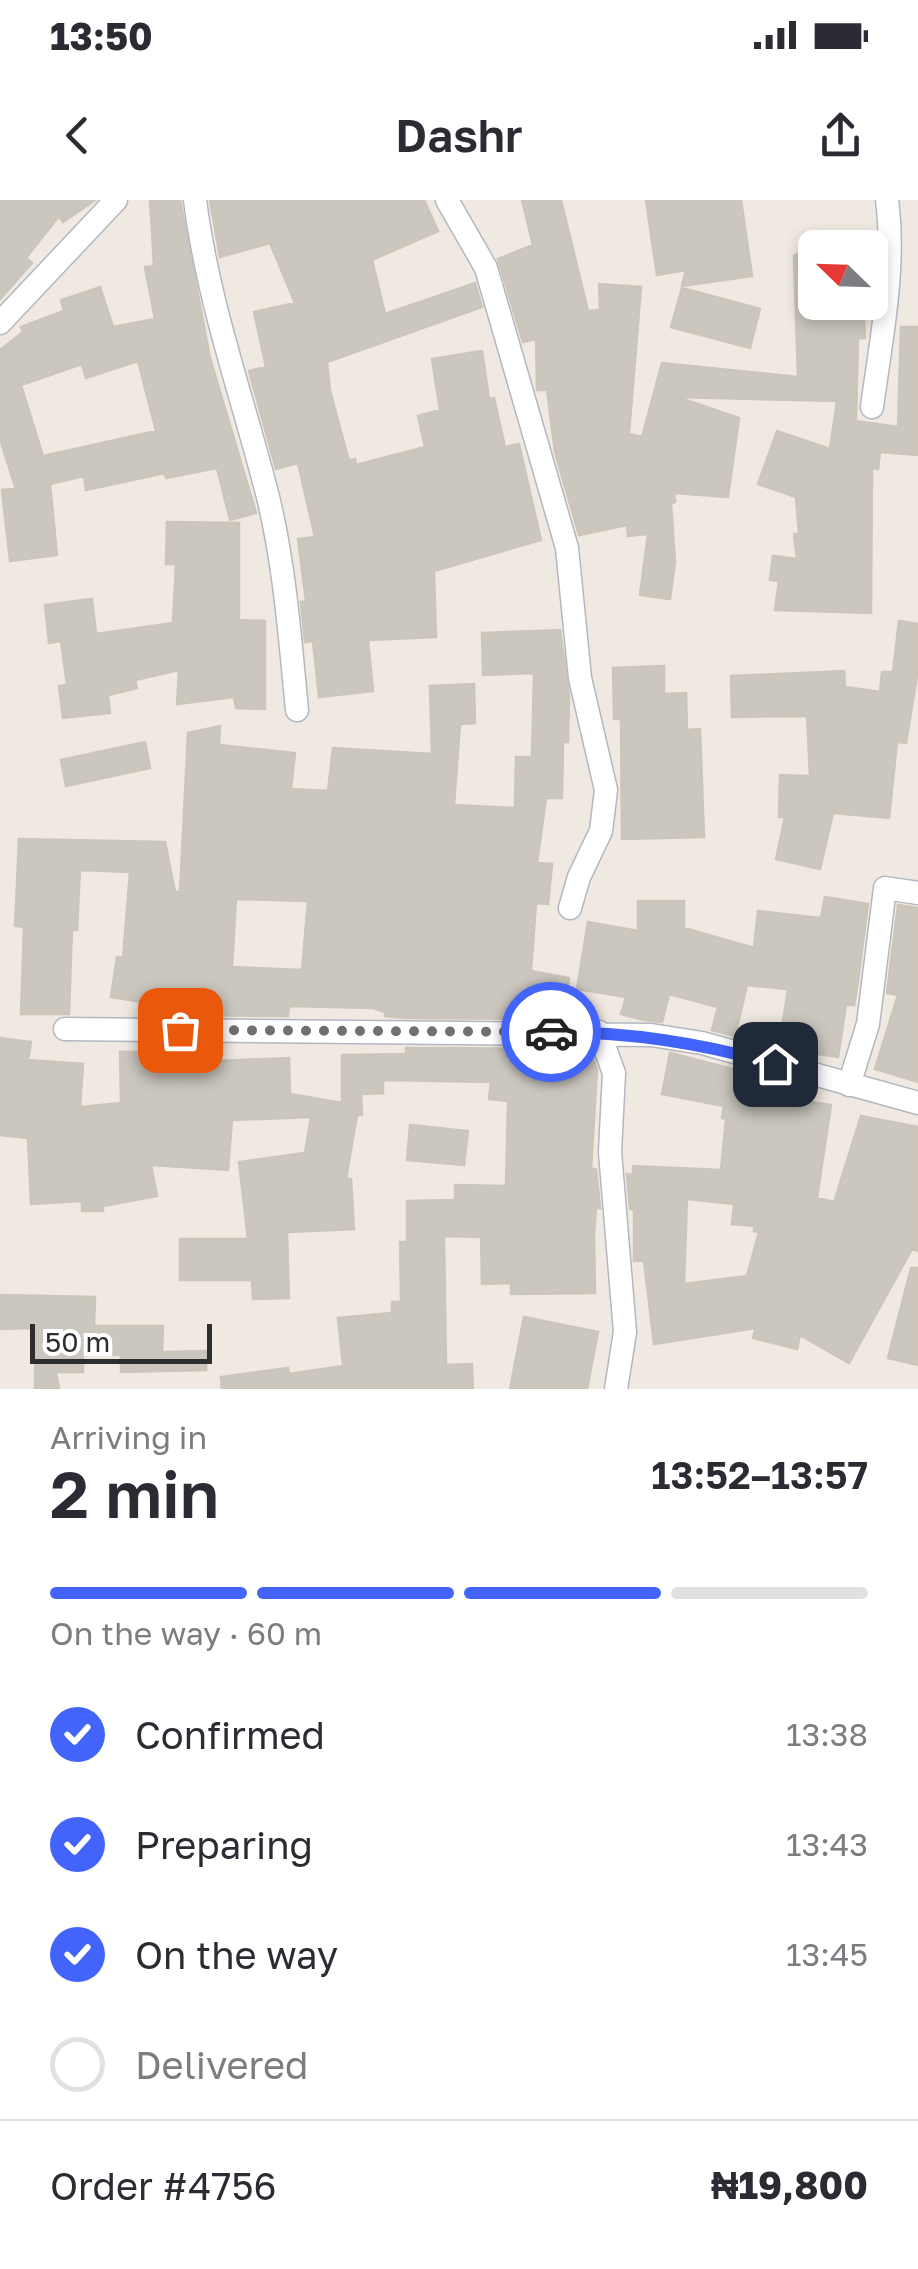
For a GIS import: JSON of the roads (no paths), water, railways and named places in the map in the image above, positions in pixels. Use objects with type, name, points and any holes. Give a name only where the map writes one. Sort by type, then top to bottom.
[{"type":"street","points":[[0,322],[116,200]]},
{"type":"street","points":[[195,200],[225,353],[268,498],[284,583],[296,710]]},
{"type":"street","points":[[447,200],[486,268],[567,548],[580,678],[606,790],[601,831],[578,877],[570,908]]},
{"type":"street","points":[[872,406],[886,296],[890,225],[887,200]]},
{"type":"street","points":[[849,1085],[868,1024],[885,888],[918,893]]},
{"type":"street","points":[[65,1029],[599,1032],[702,1043],[918,1103]]},
{"type":"street","points":[[599,1032],[614,1073],[610,1152],[626,1332],[616,1389]]}]
